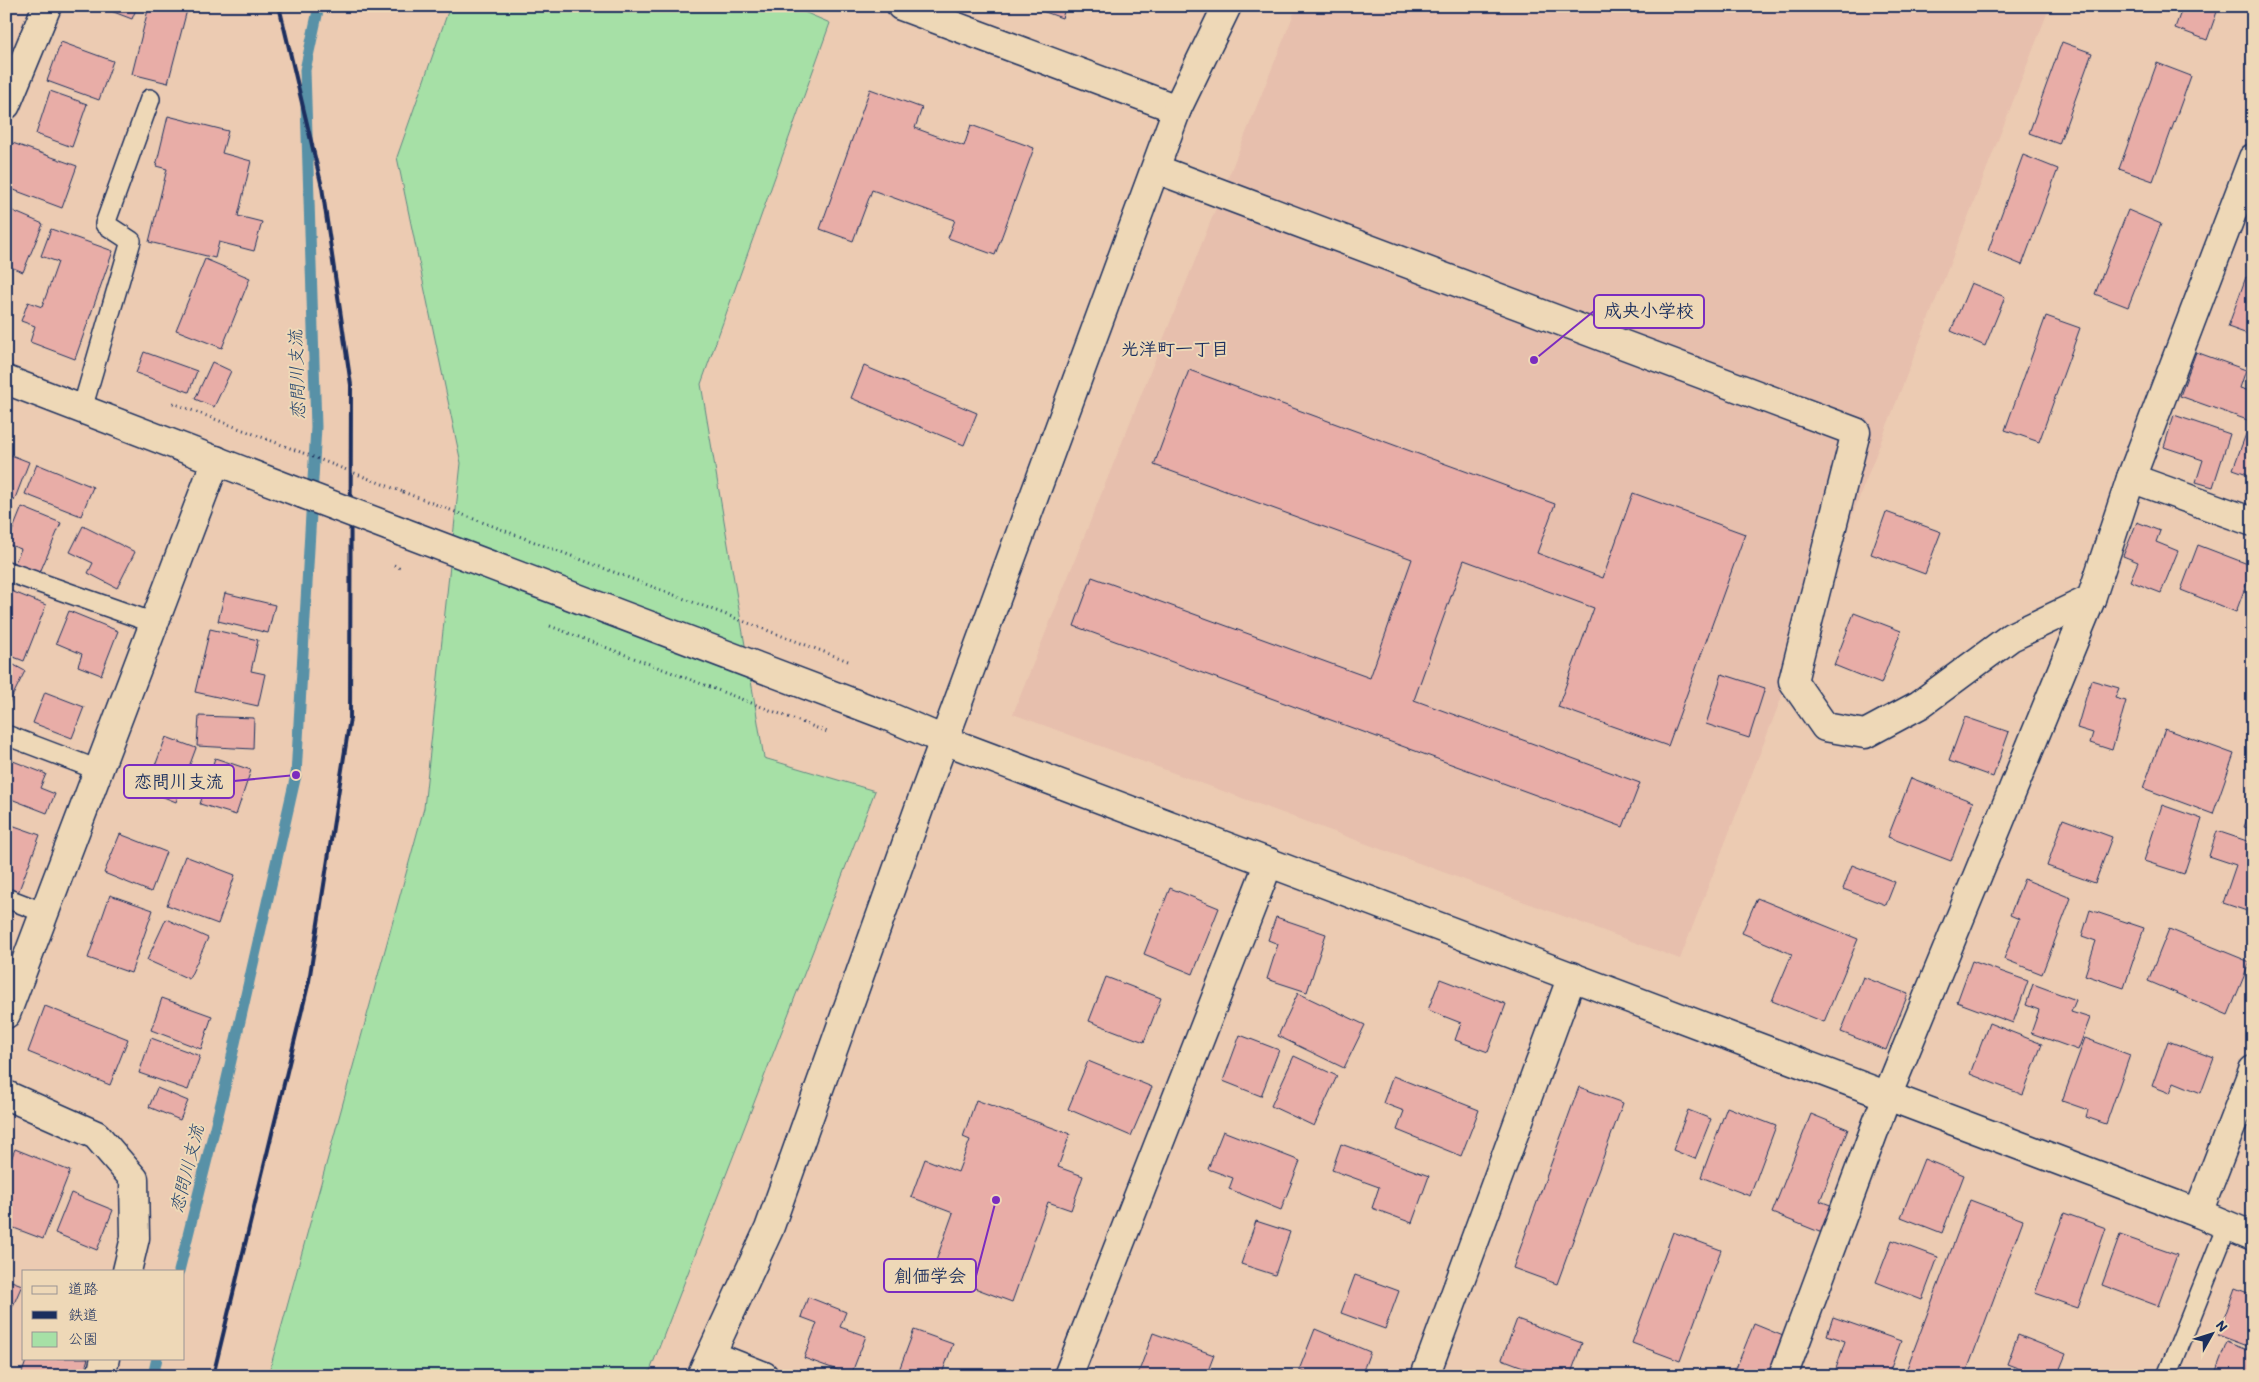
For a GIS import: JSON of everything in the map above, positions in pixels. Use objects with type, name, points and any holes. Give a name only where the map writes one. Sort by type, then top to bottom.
[{"type":"street","points":[[7,102],[47,6]]},
{"type":"street","points":[[901,6],[1177,109]]},
{"type":"street","points":[[764,1376],[706,1366],[769,1229],[944,740],[1177,109],[1227,6]]},
{"type":"street","points":[[1783,1376],[1887,1096],[2091,599],[2131,478],[2253,158]]},
{"type":"street","points":[[1156,169],[1856,432],[1793,681],[1825,727],[1865,734],[1919,706],[2011,637],[2091,599]]},
{"type":"street","points":[[6,380],[885,715],[944,740],[2198,1212],[2253,1236]]},
{"type":"street","points":[[6,1014],[216,460]]},
{"type":"street","points":[[2131,478],[2253,522]]},
{"type":"street","points":[[1068,1376],[1268,862]]},
{"type":"street","points":[[1425,1376],[1572,976]]},
{"type":"street","points":[[2198,1212],[2253,1070]]},
{"type":"street","points":[[6,1095],[96,1135],[134,1179],[135,1238],[127,1270]]},
{"type":"street","points":[[101,1376],[105,1360]]},
{"type":"lane","points":[[82,409],[130,241],[105,224],[150,99]]},
{"type":"lane","points":[[6,571],[154,623]]},
{"type":"lane","points":[[6,735],[98,770]]},
{"type":"lane","points":[[6,898],[44,913]]},
{"type":"lane","points":[[2167,1376],[2227,1226]]},
{"type":"path","points":[[173,403],[848,661]]},
{"type":"path","points":[[402,569],[412,572]]},
{"type":"path","points":[[542,622],[830,734]]},
{"type":"shaded area","points":[[1297,6],[2050,6],[1680,959],[1013,714]]},
{"type":"green space","points":[[450,6],[790,6],[830,23],[701,384],[764,758],[875,791],[648,1376],[268,1376],[424,808],[461,463],[397,157]]},
{"type":"building","points":[[6,6],[11,6],[6,19]]},
{"type":"building","points":[[98,6],[135,6],[137,7],[132,19]]},
{"type":"building","points":[[149,6],[173,6],[187,10],[168,83],[132,74]]},
{"type":"building","points":[[1028,6],[1066,6],[1062,18]]},
{"type":"building","points":[[2183,6],[2219,6],[2207,40],[2175,28]]},
{"type":"building","points":[[61,42],[113,61],[99,100],[47,81]]},
{"type":"building","points":[[2062,42],[2092,53],[2059,144],[2029,133]]},
{"type":"building","points":[[2157,63],[2191,76],[2153,181],[2119,169]]},
{"type":"building","points":[[870,89],[922,108],[915,128],[964,146],[971,125],[1034,148],[995,255],[948,238],[955,220],[872,190],[853,241],[820,229]]},
{"type":"building","points":[[50,91],[87,104],[72,147],[36,134]]},
{"type":"building","points":[[168,116],[228,131],[222,153],[251,161],[238,216],[262,222],[254,251],[219,242],[215,258],[149,242],[167,169],[156,166]]},
{"type":"building","points":[[7,141],[77,166],[62,208],[6,187]]},
{"type":"building","points":[[2023,155],[2058,169],[2022,265],[1988,251]]},
{"type":"building","points":[[6,208],[43,224],[23,272],[6,265]]},
{"type":"building","points":[[2128,210],[2161,224],[2128,307],[2095,294]]},
{"type":"building","points":[[51,229],[113,251],[75,359],[30,342],[35,326],[21,321],[28,302],[42,307],[58,262],[41,256]]},
{"type":"building","points":[[205,259],[250,278],[222,348],[176,330]]},
{"type":"building","points":[[2246,277],[2253,279],[2253,336],[2228,327]]},
{"type":"building","points":[[1971,283],[2005,297],[1985,346],[1951,331]]},
{"type":"building","points":[[2046,316],[2080,328],[2039,442],[2005,430]]},
{"type":"building","points":[[144,352],[197,371],[189,392],[136,373]]},
{"type":"building","points":[[2196,352],[2246,370],[2240,388],[2253,392],[2253,422],[2180,396]]},
{"type":"building","points":[[212,362],[231,371],[214,407],[195,399]]},
{"type":"building","points":[[864,366],[977,413],[964,445],[851,398]]},
{"type":"building","points":[[1189,370],[1555,504],[1537,553],[1603,578],[1633,493],[1745,534],[1668,746],[1558,707],[1594,608],[1464,560],[1414,700],[1640,783],[1623,827],[1074,626],[1092,577],[1370,678],[1412,559],[1154,465]]},
{"type":"building","points":[[2174,415],[2230,434],[2213,487],[2196,482],[2203,460],[2164,447]]},
{"type":"building","points":[[2246,434],[2253,436],[2253,476],[2233,469]]},
{"type":"building","points":[[6,453],[29,462],[14,501],[6,498]]},
{"type":"building","points":[[37,464],[93,487],[81,516],[25,494]]},
{"type":"building","points":[[6,506],[13,509],[6,525]]},
{"type":"building","points":[[22,507],[61,523],[38,577],[13,567],[21,549],[7,544]]},
{"type":"building","points":[[1886,512],[1941,532],[1925,574],[1871,554]]},
{"type":"building","points":[[2137,522],[2160,531],[2156,542],[2178,551],[2161,593],[2130,581],[2138,562],[2123,556]]},
{"type":"building","points":[[83,526],[135,552],[117,588],[88,573],[93,563],[70,552]]},
{"type":"building","points":[[2198,545],[2253,566],[2236,612],[2181,590]]},
{"type":"building","points":[[6,589],[46,605],[24,661],[6,654]]},
{"type":"building","points":[[225,593],[275,605],[268,633],[218,621]]},
{"type":"building","points":[[69,611],[118,631],[101,675],[78,666],[82,654],[56,643]]},
{"type":"building","points":[[1854,613],[1901,631],[1881,684],[1834,665]]},
{"type":"building","points":[[210,629],[258,640],[251,671],[265,674],[258,706],[195,692]]},
{"type":"building","points":[[12,664],[25,671],[6,709],[6,675]]},
{"type":"building","points":[[1722,674],[1765,688],[1749,738],[1706,724]]},
{"type":"building","points":[[2091,680],[2119,688],[2115,698],[2126,701],[2112,750],[2090,743],[2093,733],[2077,728]]},
{"type":"building","points":[[45,692],[84,707],[72,738],[33,723]]},
{"type":"building","points":[[199,716],[254,718],[253,749],[197,746]]},
{"type":"building","points":[[1965,717],[2009,732],[1993,777],[1949,761]]},
{"type":"building","points":[[2165,729],[2234,754],[2213,814],[2143,788]]},
{"type":"building","points":[[166,737],[196,748],[176,802],[146,790]]},
{"type":"building","points":[[215,758],[251,770],[236,815],[200,804]]},
{"type":"building","points":[[8,759],[46,774],[40,788],[55,794],[47,813],[6,797]]},
{"type":"building","points":[[1911,778],[1973,802],[1951,861],[1888,837]]},
{"type":"building","points":[[2253,804],[2253,830],[2244,827]]},
{"type":"building","points":[[2162,805],[2202,819],[2184,874],[2144,861]]},
{"type":"building","points":[[2063,819],[2112,837],[2095,883],[2047,866]]},
{"type":"building","points":[[6,823],[40,835],[18,893],[6,889]]},
{"type":"building","points":[[2217,831],[2253,843],[2253,913],[2223,903],[2236,865],[2209,856]]},
{"type":"building","points":[[120,834],[166,852],[151,892],[104,873]]},
{"type":"building","points":[[185,856],[235,875],[218,924],[167,905]]},
{"type":"building","points":[[1852,865],[1895,882],[1886,905],[1843,889]]},
{"type":"building","points":[[2024,879],[2071,898],[2042,974],[2004,959],[2019,919],[2010,915]]},
{"type":"building","points":[[1170,888],[1219,908],[1193,974],[1144,954]]},
{"type":"building","points":[[110,895],[153,910],[131,973],[88,958]]},
{"type":"building","points":[[1757,898],[1858,939],[1824,1022],[1772,1001],[1792,954],[1742,933]]},
{"type":"building","points":[[2090,910],[2144,928],[2124,988],[2085,975],[2096,941],[2082,936]]},
{"type":"building","points":[[1276,917],[1326,934],[1307,992],[1267,979],[1278,944],[1268,940]]},
{"type":"building","points":[[166,919],[208,938],[189,979],[147,960]]},
{"type":"building","points":[[2169,929],[2250,962],[2228,1015],[2148,981]]},
{"type":"building","points":[[1972,961],[2028,981],[2013,1023],[1957,1002]]},
{"type":"building","points":[[1106,977],[1161,998],[1144,1042],[1089,1021]]},
{"type":"building","points":[[1863,977],[1908,994],[1886,1050],[1841,1032]]},
{"type":"building","points":[[1440,979],[1506,1004],[1488,1052],[1455,1040],[1461,1023],[1428,1010]]},
{"type":"building","points":[[2033,984],[2076,1000],[2071,1012],[2090,1018],[2078,1050],[2031,1033],[2039,1010],[2026,1005]]},
{"type":"building","points":[[1298,993],[1365,1025],[1344,1068],[1278,1036]]},
{"type":"building","points":[[162,998],[212,1016],[201,1049],[151,1030]]},
{"type":"building","points":[[45,1006],[128,1039],[110,1085],[28,1052]]},
{"type":"building","points":[[1989,1023],[2042,1044],[2023,1095],[1970,1074]]},
{"type":"building","points":[[1240,1035],[1279,1050],[1261,1096],[1223,1081]]},
{"type":"building","points":[[151,1038],[200,1056],[188,1090],[139,1073]]},
{"type":"building","points":[[2085,1038],[2130,1055],[2106,1124],[2086,1117],[2088,1110],[2062,1101]]},
{"type":"building","points":[[2168,1041],[2214,1058],[2201,1093],[2174,1082],[2170,1093],[2152,1086]]},
{"type":"building","points":[[1294,1056],[1337,1076],[1314,1126],[1271,1106]]},
{"type":"building","points":[[1088,1061],[1152,1087],[1131,1136],[1068,1109]]},
{"type":"building","points":[[1393,1076],[1479,1110],[1461,1156],[1397,1130],[1404,1111],[1383,1103]]},
{"type":"building","points":[[1579,1087],[1623,1103],[1557,1284],[1513,1268]]},
{"type":"building","points":[[157,1088],[188,1101],[180,1120],[149,1107]]},
{"type":"building","points":[[976,1100],[1070,1134],[1058,1167],[1083,1176],[1071,1210],[1048,1202],[1012,1302],[932,1272],[953,1213],[911,1197],[925,1159],[958,1172],[970,1140],[963,1137]]},
{"type":"building","points":[[1727,1107],[1776,1126],[1750,1196],[1701,1177]]},
{"type":"building","points":[[1688,1110],[1711,1119],[1695,1159],[1673,1150]]},
{"type":"building","points":[[1811,1114],[1848,1129],[1820,1201],[1833,1206],[1822,1233],[1772,1213]]},
{"type":"building","points":[[1223,1131],[1300,1161],[1281,1210],[1229,1189],[1233,1178],[1208,1169]]},
{"type":"building","points":[[1341,1144],[1429,1176],[1412,1223],[1372,1208],[1379,1187],[1332,1170]]},
{"type":"building","points":[[15,1149],[70,1171],[43,1239],[6,1225],[6,1172]]},
{"type":"building","points":[[1924,1159],[1964,1175],[1942,1233],[1901,1217]]},
{"type":"building","points":[[71,1193],[113,1210],[97,1250],[55,1233]]},
{"type":"building","points":[[1970,1200],[2023,1220],[1965,1376],[1904,1376]]},
{"type":"building","points":[[2064,1213],[2106,1228],[2078,1308],[2035,1293]]},
{"type":"building","points":[[1256,1221],[1290,1232],[1275,1275],[1241,1264]]},
{"type":"building","points":[[1673,1232],[1721,1250],[1680,1361],[1632,1343]]},
{"type":"building","points":[[2120,1235],[2177,1255],[2158,1306],[2102,1285]]},
{"type":"building","points":[[1892,1240],[1938,1257],[1922,1300],[1876,1282]]},
{"type":"building","points":[[1355,1275],[1399,1291],[1385,1329],[1341,1313]]},
{"type":"building","points":[[6,1279],[22,1285],[6,1322]]},
{"type":"building","points":[[2235,1288],[2253,1295],[2253,1348],[2218,1335]]},
{"type":"building","points":[[808,1297],[846,1312],[840,1327],[866,1336],[851,1375],[804,1358],[817,1323],[801,1317]]},
{"type":"building","points":[[1833,1317],[1901,1341],[1888,1376],[1834,1375],[1845,1341],[1827,1335]]},
{"type":"building","points":[[1517,1319],[1582,1343],[1570,1376],[1547,1376],[1502,1359]]},
{"type":"building","points":[[1754,1324],[1788,1338],[1772,1376],[1733,1376]]},
{"type":"building","points":[[1315,1329],[1370,1352],[1361,1376],[1314,1376],[1299,1370]]},
{"type":"building","points":[[914,1330],[953,1344],[941,1376],[904,1376],[898,1373]]},
{"type":"building","points":[[1153,1333],[1214,1355],[1206,1376],[1138,1374]]},
{"type":"building","points":[[2018,1335],[2066,1354],[2057,1376],[2039,1376],[2007,1364]]},
{"type":"building","points":[[2227,1342],[2253,1352],[2253,1376],[2214,1376]]},
{"type":"building","points":[[26,1360],[87,1360],[83,1376],[21,1376]]},
{"type":"waterway","name":"恋問川支流","points":[[179,1270],[225,1087],[296,775],[316,427],[305,70],[319,6]]},
{"type":"waterway","name":"恋問川支流","points":[[153,1376],[157,1360]]},
{"type":"railway","points":[[213,1376],[309,981],[350,718],[351,385],[322,187],[279,6]]},
{"type":"place","name":"成央小学校","points":[[1534,360]]},
{"type":"place","name":"恋問川支流","points":[[296,775]]},
{"type":"place","name":"創価学会","points":[[996,1200]]},
{"type":"district","name":"光洋町一丁目","points":[[1175,349]]}]
